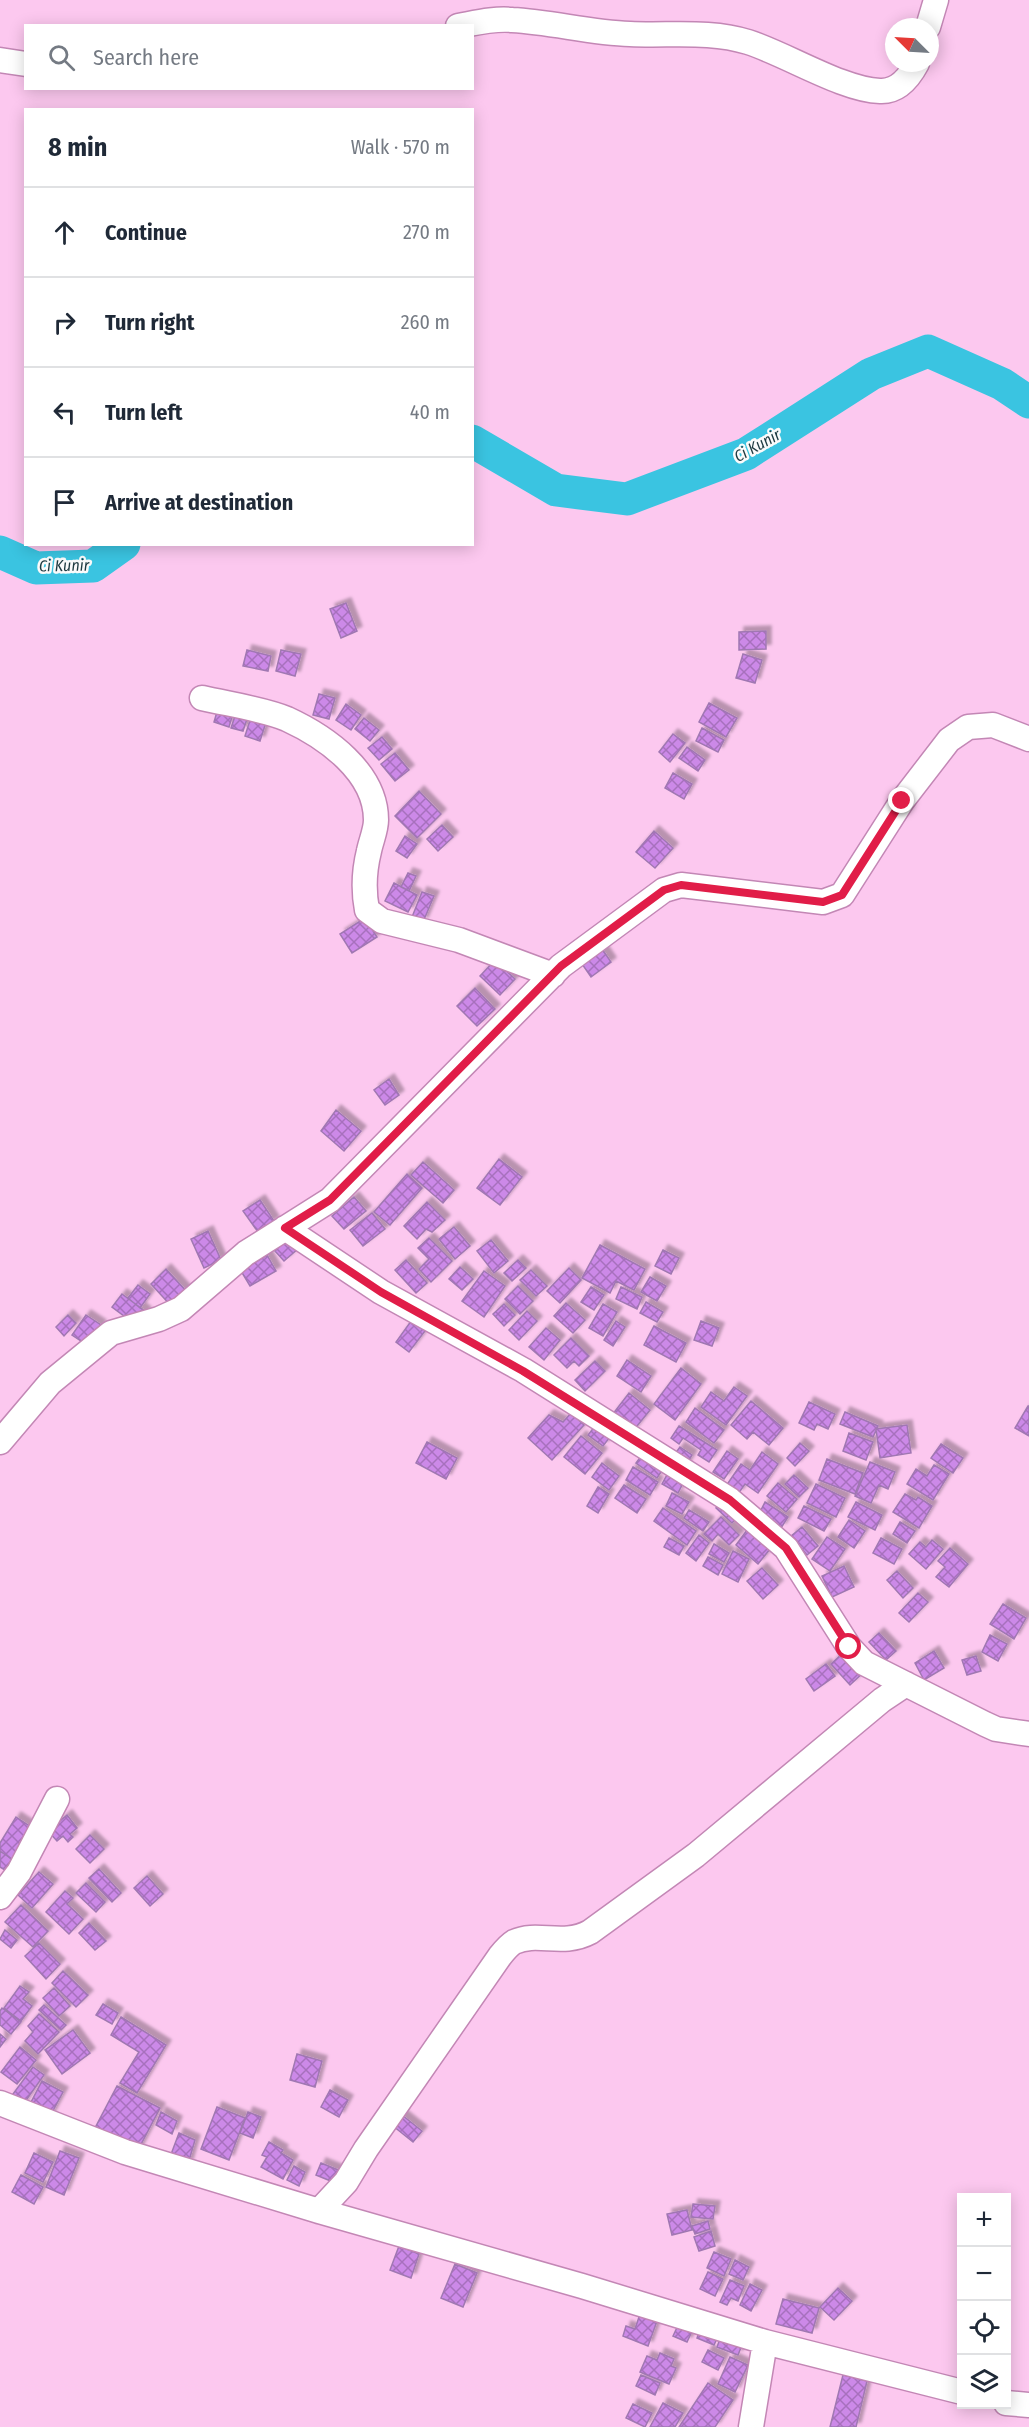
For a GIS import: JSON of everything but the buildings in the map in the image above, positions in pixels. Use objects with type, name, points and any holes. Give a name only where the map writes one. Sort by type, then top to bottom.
[{"type":"street","points":[[931,18],[936,0]]},
{"type":"street","points":[[473,24],[510,19],[629,34],[716,34],[746,41],[849,84],[878,91],[890,91],[900,85],[912,72]]},
{"type":"street","points":[[0,60],[24,64]]},
{"type":"street","points":[[202,698],[285,718],[325,740],[357,770],[372,790],[376,821],[363,889],[367,910],[382,921],[459,940],[553,975]]},
{"type":"street","points":[[0,1442],[50,1383],[101,1340],[111,1333],[159,1319],[181,1309],[246,1253],[330,1200],[553,975],[664,890],[681,885],[823,902],[842,895],[902,801],[949,740],[968,727],[993,726],[1029,739]]},
{"type":"street","points":[[285,1228],[381,1292],[523,1371],[730,1500],[786,1548],[855,1655],[864,1663],[996,1729],[1029,1734]]},
{"type":"street","points":[[319,2211],[346,2182],[366,2149],[500,1956],[513,1943],[529,1938],[578,1939],[590,1932],[696,1856],[882,1700],[906,1684]]},
{"type":"street","points":[[0,1897],[19,1872],[57,1799]]},
{"type":"street","points":[[0,2103],[125,2152],[319,2211],[765,2342],[957,2391]]},
{"type":"street","points":[[751,2427],[765,2342]]},
{"type":"street","points":[[1011,2403],[1029,2405]]},
{"type":"waterway","name":"Ci Kunir","points":[[474,442],[556,490],[627,499],[746,454],[871,374],[928,351],[1002,384],[1029,402]]},
{"type":"waterway","name":"Ci Kunir","points":[[0,552],[36,568],[93,566],[121,546]]},
{"type":"route","points":[[849,1647],[791,1554],[730,1500],[523,1371],[381,1292],[285,1228],[330,1200],[561,966],[664,890],[681,885],[823,902],[842,895],[902,801]]}]
